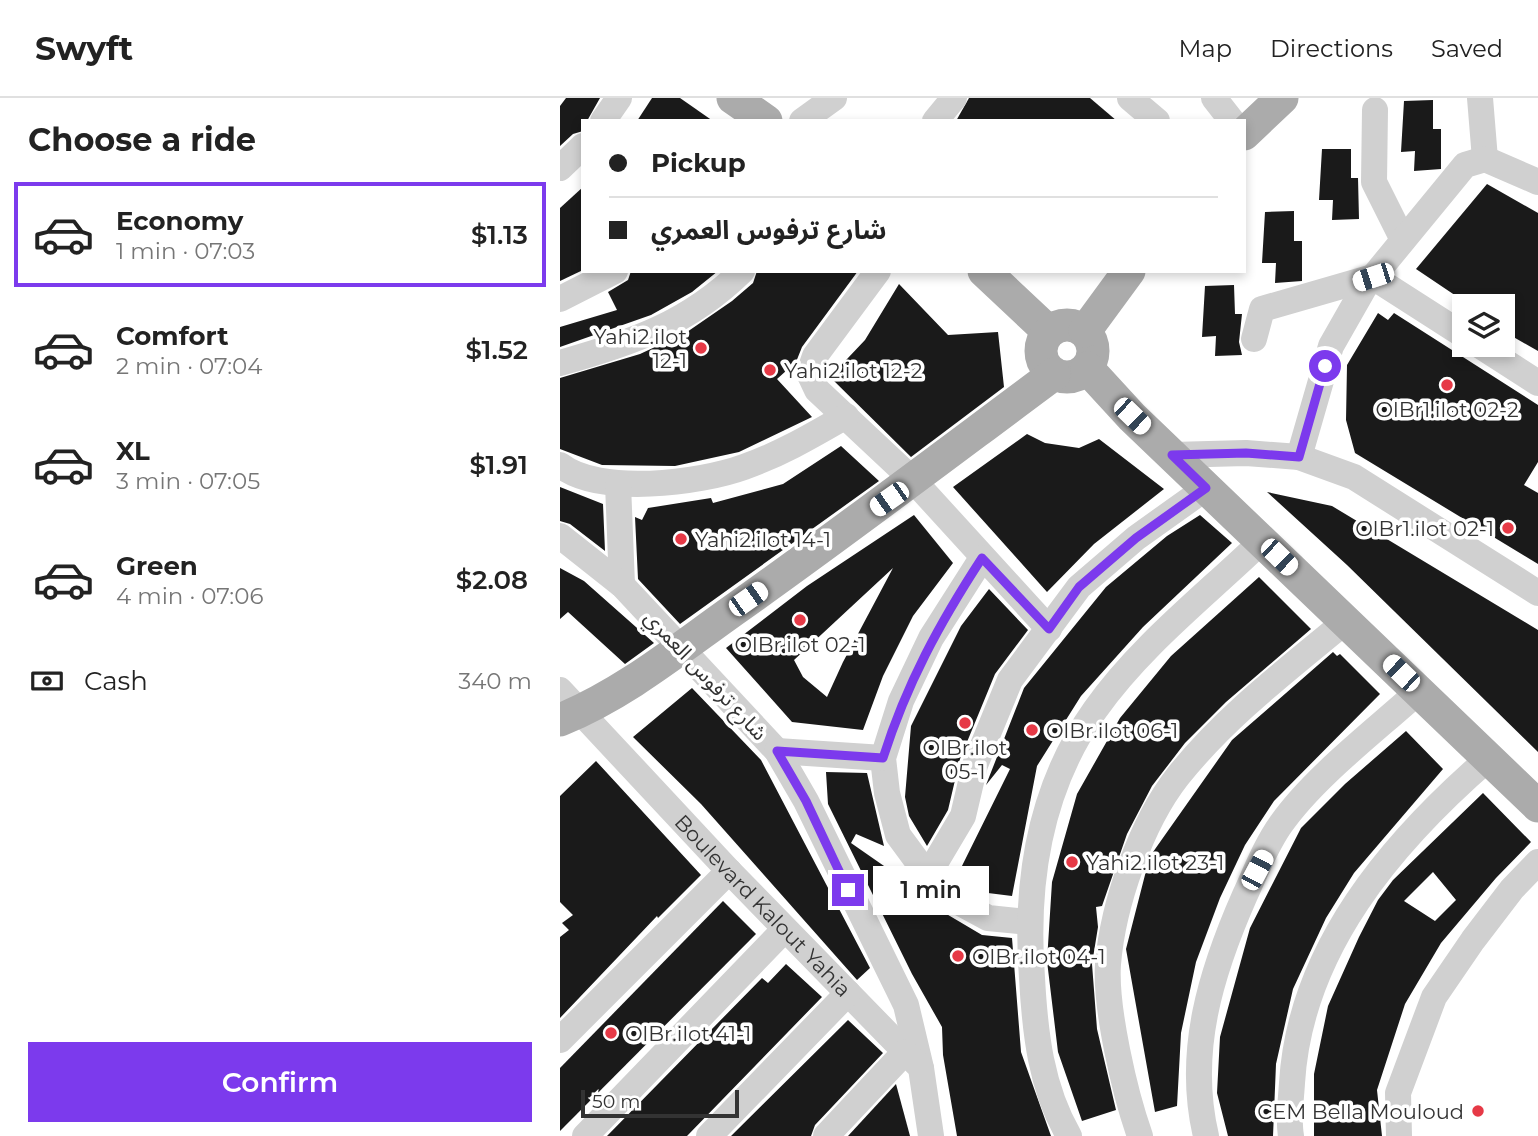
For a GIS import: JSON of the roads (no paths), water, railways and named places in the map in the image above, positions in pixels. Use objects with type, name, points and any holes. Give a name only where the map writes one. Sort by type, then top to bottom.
[{"type":"main road","points":[[1246,132],[1282,98]]},
{"type":"main road","points":[[987,273],[1049,332]]},
{"type":"main road","points":[[1085,331],[1128,273]]},
{"type":"main road","points":[[567,707],[604,701],[913,480],[1054,374],[1075,376],[1087,368],[1093,353],[1085,331],[1071,325],[1049,332],[1041,346],[1041,354],[1054,374]]},
{"type":"main road","points":[[1087,368],[1172,455],[1538,806]]},
{"type":"street","points":[[604,119],[619,98]]},
{"type":"street","points":[[805,119],[834,98]]},
{"type":"street","points":[[937,119],[954,98]]},
{"type":"street","points":[[1129,98],[1155,119]]},
{"type":"street","points":[[1214,98],[1230,119]]},
{"type":"street","points":[[1480,98],[1485,159]]},
{"type":"street","points":[[1375,110],[1374,182],[1403,240]]},
{"type":"street","points":[[560,168],[581,148]]},
{"type":"street","points":[[1299,457],[1331,346],[1373,277],[1465,165],[1485,159],[1538,183]]},
{"type":"street","points":[[560,299],[611,273]]},
{"type":"street","points":[[560,363],[616,347],[666,326],[714,298],[740,273]]},
{"type":"street","points":[[877,273],[815,356],[809,373],[817,390],[913,480],[1049,629]]},
{"type":"street","points":[[1254,339],[1262,309],[1373,277],[1452,328]]},
{"type":"street","points":[[1498,357],[1538,383]]},
{"type":"street","points":[[560,465],[592,479],[618,484],[680,481],[742,468],[791,448],[846,416]]},
{"type":"street","points":[[1172,455],[1246,453],[1299,457],[1354,477],[1538,593]]},
{"type":"street","points":[[618,484],[622,585]]},
{"type":"street","points":[[928,875],[963,816],[975,765],[1010,680],[1079,587],[1136,538],[1206,488]]},
{"type":"street","name":"شارع ترفوس العمري","points":[[560,536],[622,585],[777,751],[806,801],[906,1004],[913,1060]]},
{"type":"street","points":[[1069,1136],[1038,1056],[1028,922],[1038,842],[1055,782],[1094,711],[1139,658],[1262,541]]},
{"type":"street","points":[[982,558],[931,638],[901,701],[883,758],[887,793],[898,835],[940,892],[988,918],[1028,922]]},
{"type":"street","points":[[1140,1136],[1114,1024],[1108,966],[1116,914],[1131,870],[1151,822],[1176,779],[1213,736],[1346,621]]},
{"type":"street","points":[[1206,1136],[1198,1104],[1200,1031],[1213,977],[1257,870],[1281,824],[1316,785],[1419,691]]},
{"type":"street","name":"Boulevard Kalout Yahia","points":[[567,707],[913,1060]]},
{"type":"street","points":[[777,751],[883,758]]},
{"type":"street","points":[[1291,1136],[1293,1062],[1308,997],[1331,948],[1359,896],[1405,839],[1489,758]]},
{"type":"street","points":[[1399,1136],[1398,1093],[1434,997],[1497,909],[1538,862]]},
{"type":"street","points":[[560,1040],[729,872]]},
{"type":"street","points":[[585,1136],[785,929]]},
{"type":"street","points":[[709,1136],[848,993]]},
{"type":"street","points":[[826,1136],[913,1060],[932,1136]]},
{"type":"place","name":"Yahi2.ilot 12-1","points":[[701,348]]},
{"type":"place","name":"Yahi2.ilot 12-2","points":[[770,370]]},
{"type":"place","name":"OlBr1.ilot 02-2","points":[[1447,385]]},
{"type":"place","name":"OlBr1.ilot 02-1","points":[[1508,528]]},
{"type":"place","name":"Yahi2.ilot 14-1","points":[[681,539]]},
{"type":"place","name":"OlBr.ilot 02-1","points":[[800,620]]},
{"type":"place","name":"OlBr.ilot 05-1","points":[[965,723]]},
{"type":"place","name":"OlBr.ilot 06-1","points":[[1032,730]]},
{"type":"place","name":"Yahi2.ilot 23-1","points":[[1072,862]]},
{"type":"place","name":"OlBr.ilot 04-1","points":[[958,956]]},
{"type":"place","name":"OlBr.ilot 41-1","points":[[611,1033]]},
{"type":"place","name":"CEM Bella Mouloud","points":[[1478,1111]]}]
